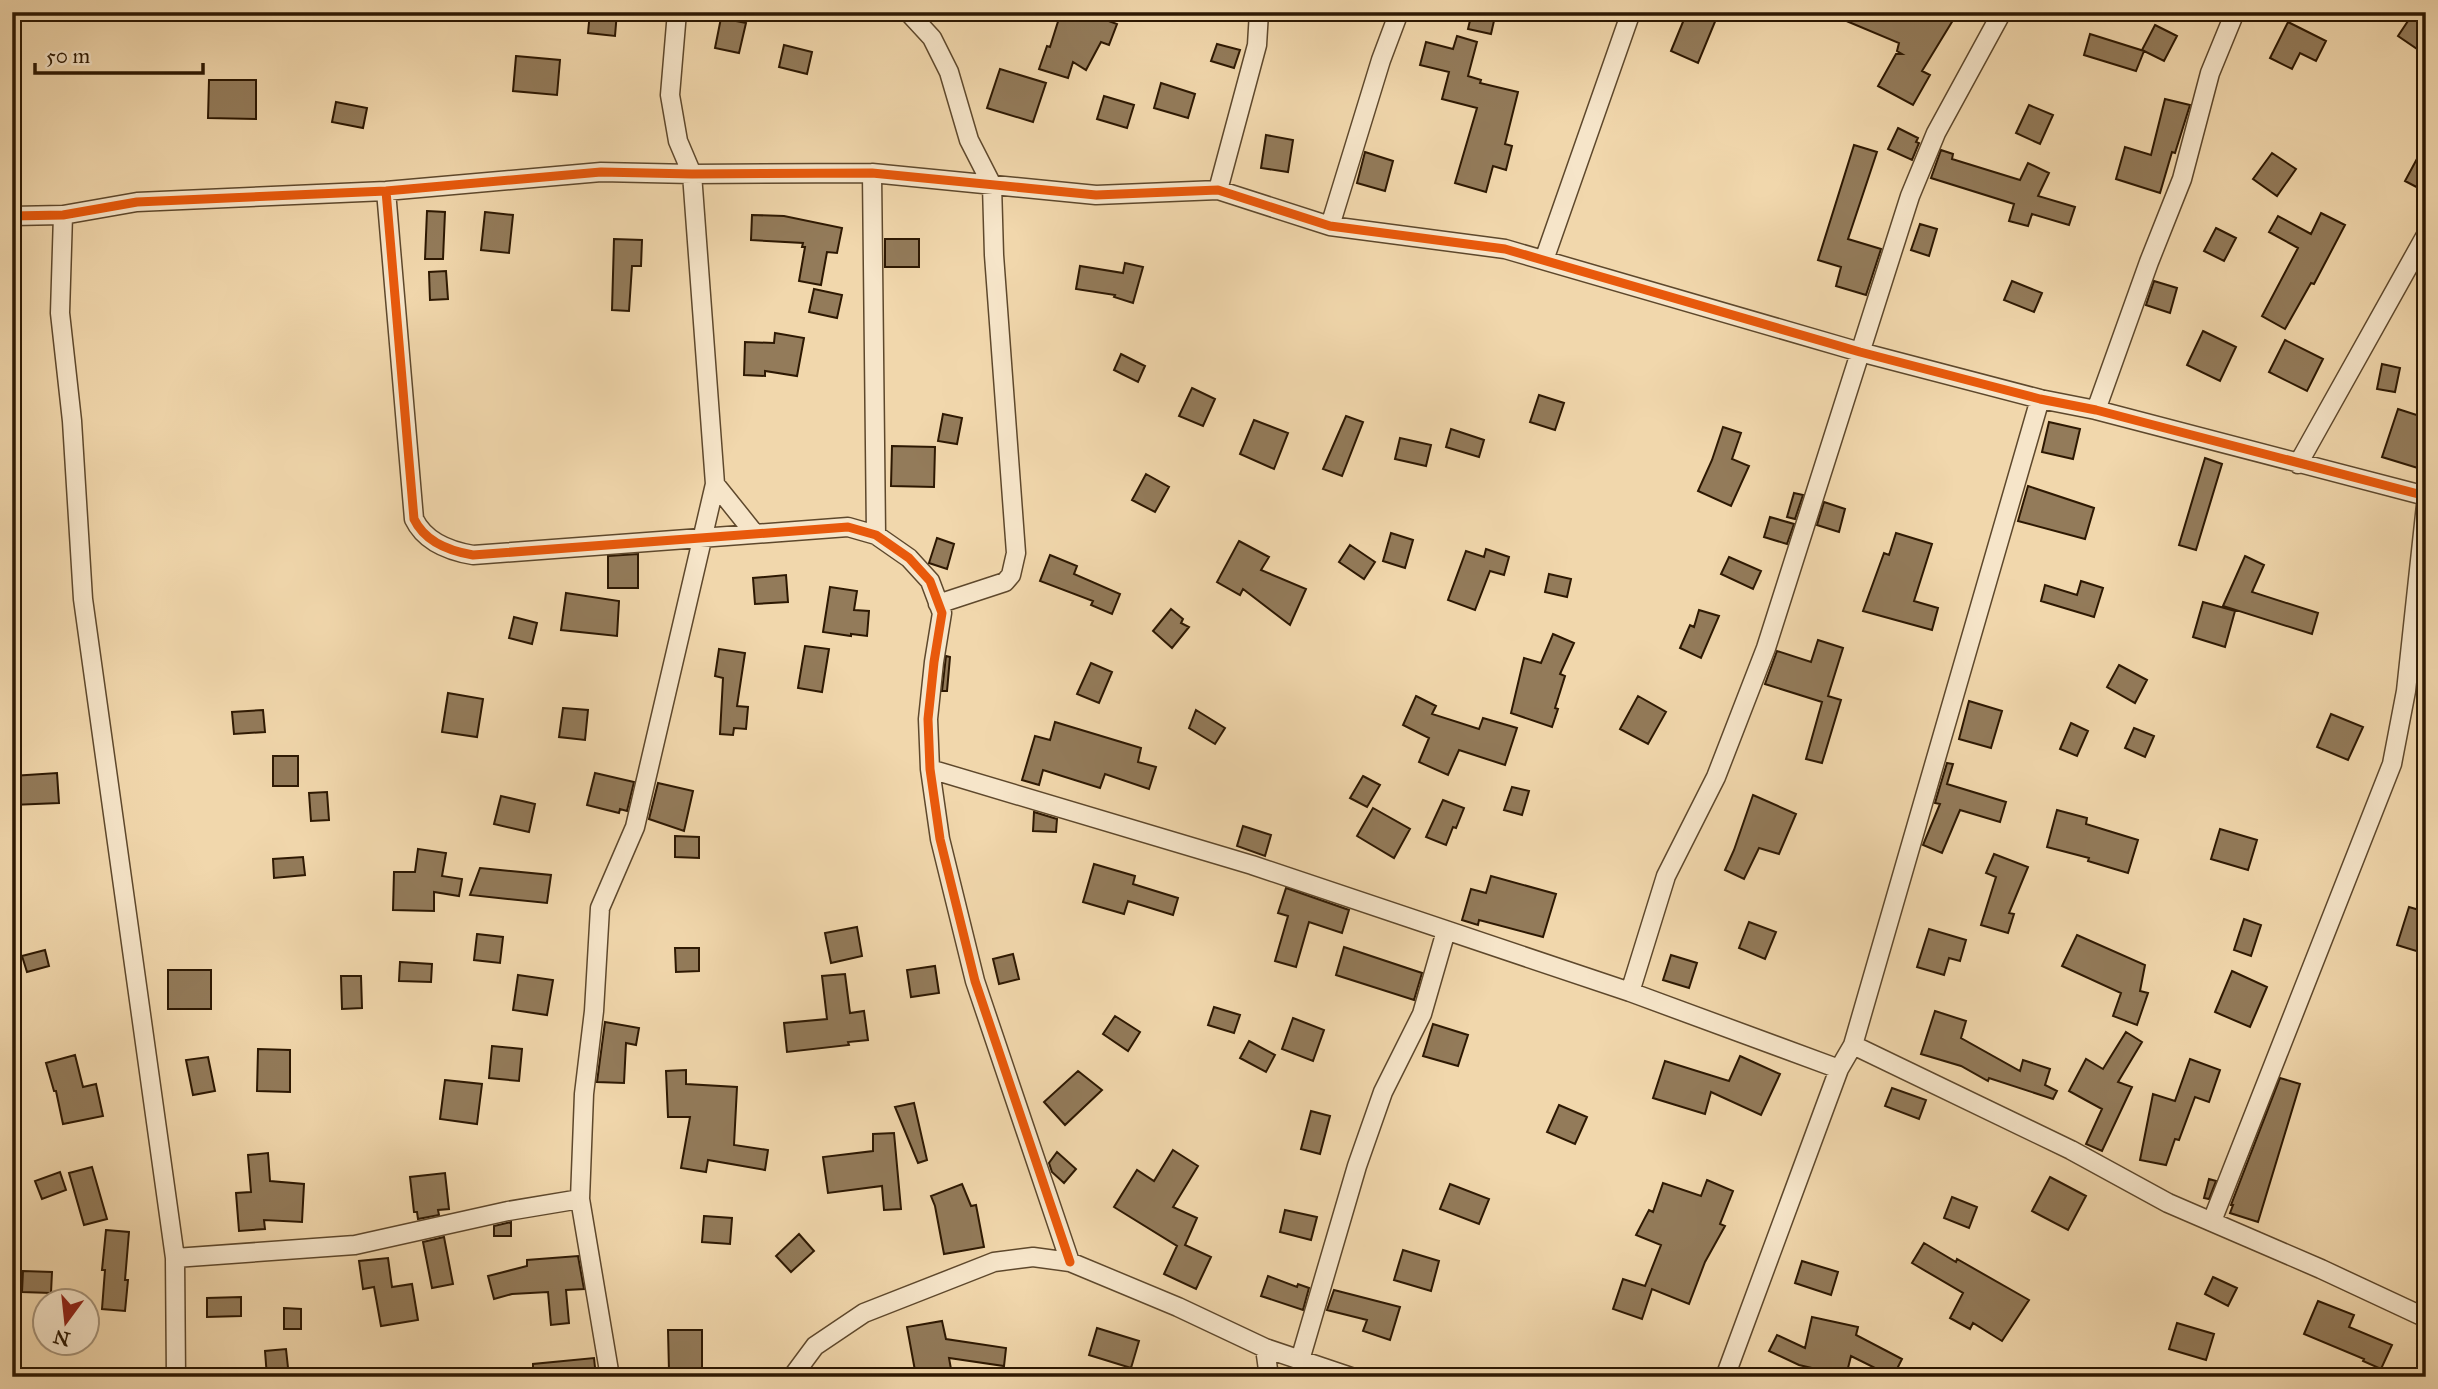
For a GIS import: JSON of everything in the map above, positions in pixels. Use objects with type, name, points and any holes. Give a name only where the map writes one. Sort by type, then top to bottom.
[{"type":"street","points":[[610,1377],[580,1199],[584,1094],[594,1011],[600,908],[635,827],[715,484],[692,174],[678,141],[670,95],[677,12]]},
{"type":"street","points":[[908,12],[932,38],[948,72],[969,140],[992,185],[994,255],[1015,525],[1015,566],[1005,582],[938,604]]},
{"type":"street","points":[[1218,190],[1257,45],[1259,12]]},
{"type":"street","points":[[1330,226],[1381,60],[1399,12]]},
{"type":"street","points":[[1544,260],[1630,12]]},
{"type":"street","points":[[1630,992],[1666,876],[1716,778],[1766,648],[1910,196],[1936,133],[2002,12]]},
{"type":"street","points":[[2096,410],[2182,179],[2210,73],[2235,12]]},
{"type":"street","points":[[12,216],[63,215],[137,202],[386,191],[601,172],[872,173],[1096,195],[1218,190],[1330,226],[1505,249],[1860,352],[2040,400],[2096,410],[2426,496]]},
{"type":"street","points":[[872,173],[876,535]]},
{"type":"street","points":[[386,191],[414,519],[419,529],[436,543],[452,552],[473,555],[848,527],[876,535],[909,558],[930,581],[942,613],[928,719],[930,769],[940,839],[975,981],[1070,1262]]},
{"type":"street","points":[[63,215],[60,313],[72,421],[83,599],[175,1258],[176,1377]]},
{"type":"street","points":[[2298,464],[2426,235]]},
{"type":"street","points":[[1725,1377],[1839,1069],[1853,1045],[2040,400]]},
{"type":"street","points":[[715,484],[755,534]]},
{"type":"street","points":[[2212,1221],[2392,764],[2406,691],[2426,505]]},
{"type":"street","points":[[930,769],[1252,865],[1630,992],[1839,1069]]},
{"type":"street","points":[[1300,1360],[1357,1166],[1383,1092],[1422,1014],[1446,931]]},
{"type":"street","points":[[1853,1045],[2071,1150],[2168,1203],[2426,1318]]},
{"type":"street","points":[[175,1258],[355,1245],[508,1211],[580,1199]]},
{"type":"street","points":[[792,1377],[815,1346],[864,1313],[994,1262],[1033,1257],[1070,1262],[1178,1307],[1265,1348],[1351,1377]]},
{"type":"street","points":[[1265,1348],[1269,1377]]},
{"type":"building","points":[[590,12],[617,12],[615,36],[588,33]]},
{"type":"building","points":[[1061,12],[1096,12],[1095,16],[1117,24],[1109,45],[1101,42],[1086,70],[1073,62],[1068,78],[1039,69],[1047,46],[1050,47]]},
{"type":"building","points":[[1472,12],[1496,12],[1491,34],[1468,29]]},
{"type":"building","points":[[1687,12],[1719,12],[1698,63],[1671,51]]},
{"type":"building","points":[[1825,12],[1958,12],[1922,71],[1930,75],[1913,105],[1878,86],[1896,54],[1902,54],[1897,51],[1899,43]]},
{"type":"building","points":[[2414,12],[2426,12],[2426,55],[2398,36]]},
{"type":"building","points":[[721,18],[746,23],[739,53],[715,48]]},
{"type":"building","points":[[2288,22],[2326,41],[2316,61],[2300,53],[2292,69],[2270,58]]},
{"type":"building","points":[[2155,25],[2177,36],[2164,61],[2142,50]]},
{"type":"building","points":[[2090,34],[2144,51],[2136,71],[2084,55]]},
{"type":"building","points":[[1457,36],[1477,42],[1468,76],[1481,80],[1480,83],[1518,92],[1505,144],[1512,146],[1506,170],[1493,166],[1486,192],[1455,183],[1477,108],[1442,99],[1449,72],[1420,65],[1426,42],[1453,49]]},
{"type":"building","points":[[1217,44],[1240,50],[1234,68],[1211,61]]},
{"type":"building","points":[[784,45],[812,52],[807,74],[779,67]]},
{"type":"building","points":[[516,56],[560,60],[557,95],[513,91]]},
{"type":"building","points":[[1000,69],[1046,83],[1033,122],[987,108]]},
{"type":"building","points":[[209,80],[256,80],[256,119],[208,118]]},
{"type":"building","points":[[1161,83],[1195,94],[1188,118],[1154,108]]},
{"type":"building","points":[[1104,96],[1134,105],[1127,128],[1097,119]]},
{"type":"building","points":[[2165,99],[2190,105],[2160,193],[2116,179],[2125,147],[2151,155]]},
{"type":"building","points":[[336,102],[367,108],[363,128],[332,122]]},
{"type":"building","points":[[2029,105],[2053,115],[2040,144],[2016,133]]},
{"type":"building","points":[[1898,128],[1918,138],[1916,142],[1919,143],[1912,160],[1888,149]]},
{"type":"building","points":[[1266,135],[1293,140],[1288,172],[1261,168]]},
{"type":"building","points":[[2426,142],[2426,192],[2405,181]]},
{"type":"building","points":[[1854,145],[1877,152],[1848,239],[1881,249],[1866,295],[1836,286],[1841,267],[1818,260]]},
{"type":"building","points":[[1941,150],[1953,154],[1952,159],[2020,180],[2028,163],[2049,173],[2038,196],[2075,207],[2069,225],[2032,214],[2028,226],[2009,221],[2014,204],[1931,178]]},
{"type":"building","points":[[1365,152],[1393,161],[1385,191],[1357,183]]},
{"type":"building","points":[[2272,153],[2296,169],[2277,196],[2253,179]]},
{"type":"building","points":[[427,211],[445,212],[443,259],[425,259]]},
{"type":"building","points":[[485,212],[513,215],[509,253],[481,250]]},
{"type":"building","points":[[2321,213],[2345,225],[2314,284],[2311,283],[2285,329],[2262,316],[2298,248],[2269,232],[2278,216],[2311,234]]},
{"type":"building","points":[[752,215],[784,216],[842,228],[837,253],[827,252],[821,285],[799,281],[805,247],[802,247],[803,243],[751,240]]},
{"type":"building","points":[[1920,224],[1937,229],[1929,256],[1911,250]]},
{"type":"building","points":[[2216,228],[2236,238],[2224,261],[2204,251]]},
{"type":"building","points":[[614,239],[642,240],[641,266],[632,266],[629,311],[612,310]]},
{"type":"building","points":[[885,239],[919,239],[919,267],[885,267]]},
{"type":"building","points":[[1125,263],[1143,267],[1133,303],[1114,297],[1115,295],[1076,289],[1080,266],[1123,273]]},
{"type":"building","points":[[446,271],[448,299],[430,300],[429,272]]},
{"type":"building","points":[[2012,281],[2042,293],[2034,312],[2004,300]]},
{"type":"building","points":[[2154,281],[2177,288],[2170,313],[2146,305]]},
{"type":"building","points":[[814,289],[842,295],[837,318],[809,312]]},
{"type":"building","points":[[2203,331],[2236,347],[2220,381],[2187,365]]},
{"type":"building","points":[[775,333],[804,338],[797,376],[765,371],[765,376],[744,375],[745,342],[774,343]]},
{"type":"building","points":[[2285,340],[2323,359],[2307,391],[2269,372]]},
{"type":"building","points":[[1121,354],[1145,366],[1138,382],[1114,370]]},
{"type":"building","points":[[2382,364],[2400,368],[2395,392],[2377,389]]},
{"type":"building","points":[[1192,388],[1215,399],[1203,426],[1179,416]]},
{"type":"building","points":[[1539,395],[1564,403],[1555,430],[1530,422]]},
{"type":"building","points":[[2398,409],[2426,418],[2426,454],[2421,469],[2382,457]]},
{"type":"building","points":[[943,414],[962,418],[957,444],[938,441]]},
{"type":"building","points":[[1346,416],[1363,422],[1342,476],[1323,469]]},
{"type":"building","points":[[1254,420],[1288,433],[1274,469],[1240,454]]},
{"type":"building","points":[[2049,422],[2080,429],[2073,459],[2042,452]]},
{"type":"building","points":[[1723,427],[1741,433],[1732,459],[1749,466],[1731,506],[1698,491]]},
{"type":"building","points":[[1451,429],[1484,440],[1479,457],[1446,447]]},
{"type":"building","points":[[1400,438],[1431,445],[1426,466],[1395,459]]},
{"type":"building","points":[[892,446],[935,447],[934,487],[891,486]]},
{"type":"building","points":[[2205,458],[2222,464],[2196,550],[2179,545]]},
{"type":"building","points":[[1146,474],[1169,487],[1155,512],[1132,500]]},
{"type":"building","points":[[2028,486],[2094,508],[2085,539],[2018,521]]},
{"type":"building","points":[[1794,493],[1803,495],[1795,519],[1787,517]]},
{"type":"building","points":[[1824,502],[1845,509],[1839,532],[1817,525]]},
{"type":"building","points":[[1770,517],[1794,524],[1787,544],[1764,537]]},
{"type":"building","points":[[1391,533],[1413,540],[1405,568],[1383,561]]},
{"type":"building","points":[[1896,533],[1932,544],[1914,601],[1938,608],[1932,630],[1863,611],[1884,553],[1889,555]]},
{"type":"building","points":[[937,538],[954,544],[947,569],[929,563]]},
{"type":"building","points":[[1239,541],[1269,557],[1261,570],[1306,589],[1290,625],[1243,589],[1240,595],[1217,582]]},
{"type":"building","points":[[1350,545],[1375,562],[1364,579],[1339,562]]},
{"type":"building","points":[[1486,549],[1509,557],[1504,575],[1490,571],[1475,610],[1448,600],[1466,551],[1484,557]]},
{"type":"building","points":[[638,554],[638,588],[608,588],[608,556]]},
{"type":"building","points":[[1050,555],[1077,566],[1074,574],[1120,594],[1112,614],[1091,605],[1093,601],[1040,581]]},
{"type":"building","points":[[2245,556],[2264,565],[2252,592],[2318,613],[2312,634],[2223,606]]},
{"type":"building","points":[[1729,557],[1761,571],[1753,589],[1721,574]]},
{"type":"building","points":[[1549,574],[1571,579],[1567,597],[1545,592]]},
{"type":"building","points":[[786,575],[788,602],[755,604],[753,578]]},
{"type":"building","points":[[2081,581],[2103,588],[2094,617],[2041,601],[2045,585],[2077,595]]},
{"type":"building","points":[[830,587],[857,591],[854,610],[869,611],[867,636],[823,632]]},
{"type":"building","points":[[566,593],[619,601],[617,636],[561,630]]},
{"type":"building","points":[[2203,602],[2235,611],[2225,647],[2193,637]]},
{"type":"building","points":[[1171,609],[1183,619],[1181,623],[1189,627],[1172,648],[1153,631]]},
{"type":"building","points":[[1699,610],[1719,616],[1701,658],[1680,648],[1690,625],[1694,627]]},
{"type":"building","points":[[514,617],[537,623],[532,644],[509,638]]},
{"type":"building","points":[[1553,634],[1574,643],[1560,674],[1565,676],[1552,727],[1511,713],[1524,658],[1541,663]]},
{"type":"building","points":[[1818,640],[1843,648],[1828,696],[1841,700],[1822,763],[1806,759],[1822,702],[1765,684],[1777,651],[1811,662]]},
{"type":"building","points":[[805,646],[829,649],[822,692],[798,688]]},
{"type":"building","points":[[719,649],[745,653],[737,706],[748,707],[746,729],[734,728],[733,735],[720,734],[723,678],[715,676]]},
{"type":"building","points":[[2422,652],[2426,653],[2426,681],[2419,680]]},
{"type":"building","points":[[946,656],[950,657],[947,691],[942,691]]},
{"type":"building","points":[[1091,663],[1112,672],[1099,703],[1077,694]]},
{"type":"building","points":[[2119,665],[2147,680],[2135,703],[2107,687]]},
{"type":"building","points":[[448,693],[483,699],[477,737],[442,732]]},
{"type":"building","points":[[1416,696],[1436,706],[1432,714],[1479,729],[1483,718],[1517,728],[1505,765],[1459,750],[1448,775],[1419,762],[1429,738],[1403,725]]},
{"type":"building","points":[[1638,696],[1666,712],[1648,744],[1620,729]]},
{"type":"building","points":[[1969,701],[2002,711],[1991,748],[1959,739]]},
{"type":"building","points":[[563,708],[588,710],[585,740],[559,737]]},
{"type":"building","points":[[263,710],[265,732],[234,734],[232,712]]},
{"type":"building","points":[[1196,710],[1225,728],[1215,744],[1189,728]]},
{"type":"building","points":[[2331,714],[2363,727],[2348,760],[2317,747]]},
{"type":"building","points":[[1055,722],[1141,748],[1138,762],[1156,767],[1149,789],[1105,774],[1100,788],[1043,770],[1039,785],[1022,780],[1035,736],[1050,740]]},
{"type":"building","points":[[2071,723],[2088,731],[2077,756],[2060,749]]},
{"type":"building","points":[[2134,728],[2154,736],[2145,757],[2125,748]]},
{"type":"building","points":[[273,756],[298,756],[298,786],[273,786]]},
{"type":"building","points":[[1947,763],[1953,764],[1947,784],[2006,802],[2000,822],[1960,810],[1942,853],[1923,845],[1940,804],[1935,803]]},
{"type":"building","points":[[57,773],[59,803],[12,805],[12,776]]},
{"type":"building","points":[[595,773],[634,782],[627,811],[620,809],[619,813],[587,805]]},
{"type":"building","points":[[1363,776],[1380,785],[1367,807],[1350,798]]},
{"type":"building","points":[[658,783],[693,791],[684,831],[649,819]]},
{"type":"building","points":[[1512,787],[1529,791],[1522,815],[1504,810]]},
{"type":"building","points":[[327,792],[329,820],[311,821],[309,793]]},
{"type":"building","points":[[1753,795],[1796,814],[1779,854],[1759,848],[1744,879],[1725,870]]},
{"type":"building","points":[[501,796],[535,804],[529,832],[494,824]]},
{"type":"building","points":[[1443,800],[1464,808],[1446,845],[1426,837]]},
{"type":"building","points":[[1373,808],[1410,829],[1394,858],[1357,836]]},
{"type":"building","points":[[2057,810],[2087,818],[2086,824],[2138,840],[2128,873],[2088,861],[2089,858],[2047,847]]},
{"type":"building","points":[[1034,812],[1057,819],[1056,832],[1033,831]]},
{"type":"building","points":[[1243,826],[1271,835],[1265,856],[1237,846]]},
{"type":"building","points":[[2220,829],[2257,840],[2248,870],[2211,859]]},
{"type":"building","points":[[675,836],[699,837],[699,858],[675,857]]},
{"type":"building","points":[[418,849],[446,853],[442,876],[462,879],[459,896],[434,892],[434,911],[393,910],[394,872],[415,872]]},
{"type":"building","points":[[1994,854],[2028,867],[2009,913],[2014,914],[2008,933],[1981,925],[1996,877],[1986,873]]},
{"type":"building","points":[[303,857],[305,875],[274,878],[273,859]]},
{"type":"building","points":[[1094,864],[1135,876],[1133,884],[1178,898],[1173,915],[1128,901],[1124,914],[1083,902]]},
{"type":"building","points":[[480,868],[551,875],[547,903],[470,895]]},
{"type":"building","points":[[1491,876],[1556,894],[1543,937],[1479,920],[1478,925],[1462,920],[1471,889],[1486,893]]},
{"type":"building","points":[[1286,888],[1349,910],[1342,933],[1309,922],[1296,967],[1275,961],[1288,916],[1278,913]]},
{"type":"building","points":[[2409,907],[2426,912],[2426,954],[2397,945]]},
{"type":"building","points":[[2244,919],[2261,925],[2251,956],[2234,950]]},
{"type":"building","points":[[1749,922],[1776,932],[1765,959],[1739,948]]},
{"type":"building","points":[[857,927],[862,956],[831,963],[825,933]]},
{"type":"building","points":[[1929,929],[1966,940],[1960,961],[1949,958],[1944,975],[1917,967]]},
{"type":"building","points":[[477,934],[503,937],[500,963],[474,960]]},
{"type":"building","points":[[2077,935],[2145,965],[2140,991],[2148,993],[2137,1025],[2113,1016],[2121,993],[2062,966]]},
{"type":"building","points":[[1344,947],[1422,973],[1414,1000],[1336,975]]},
{"type":"building","points":[[675,948],[699,948],[699,971],[676,972]]},
{"type":"building","points":[[45,950],[49,966],[27,972],[22,956]]},
{"type":"building","points":[[1013,954],[1019,979],[999,984],[993,959]]},
{"type":"building","points":[[1671,955],[1697,963],[1689,988],[1663,980]]},
{"type":"building","points":[[400,962],[432,964],[431,982],[399,981]]},
{"type":"building","points":[[935,966],[939,993],[911,997],[907,970]]},
{"type":"building","points":[[168,970],[211,970],[211,1009],[168,1009]]},
{"type":"building","points":[[2232,971],[2267,987],[2250,1027],[2215,1012]]},
{"type":"building","points":[[845,974],[850,1013],[864,1011],[868,1040],[848,1042],[849,1045],[787,1052],[784,1023],[827,1019],[822,976]]},
{"type":"building","points":[[518,975],[553,980],[547,1015],[513,1010]]},
{"type":"building","points":[[341,976],[361,976],[362,1008],[342,1009]]},
{"type":"building","points":[[1214,1007],[1240,1015],[1234,1033],[1208,1025]]},
{"type":"building","points":[[1935,1011],[1966,1021],[1961,1038],[2020,1071],[2023,1060],[2050,1069],[2045,1085],[2057,1091],[2053,1099],[1989,1078],[1988,1081],[1961,1066],[1921,1054]]},
{"type":"building","points":[[1115,1016],[1140,1032],[1128,1051],[1103,1034]]},
{"type":"building","points":[[1293,1018],[1324,1030],[1313,1061],[1282,1049]]},
{"type":"building","points":[[605,1022],[639,1028],[636,1045],[626,1043],[624,1083],[597,1082]]},
{"type":"building","points":[[1433,1024],[1468,1035],[1458,1066],[1423,1056]]},
{"type":"building","points":[[2126,1032],[2142,1042],[2118,1082],[2132,1087],[2102,1151],[2086,1144],[2102,1109],[2069,1091],[2086,1059],[2103,1069]]},
{"type":"building","points":[[1249,1041],[1275,1055],[1266,1072],[1240,1058]]},
{"type":"building","points":[[492,1046],[522,1049],[519,1081],[489,1078]]},
{"type":"building","points":[[258,1049],[290,1050],[290,1092],[257,1091]]},
{"type":"building","points":[[75,1055],[83,1087],[96,1084],[103,1116],[63,1124],[56,1091],[46,1063]]},
{"type":"building","points":[[1740,1056],[1780,1074],[1761,1115],[1711,1092],[1705,1114],[1653,1098],[1665,1061],[1729,1081]]},
{"type":"building","points":[[208,1057],[215,1091],[193,1095],[186,1060]]},
{"type":"building","points":[[2190,1059],[2220,1070],[2209,1102],[2195,1097],[2179,1140],[2175,1139],[2166,1165],[2140,1160],[2153,1094],[2175,1101]]},
{"type":"building","points":[[686,1070],[686,1084],[737,1087],[734,1145],[768,1150],[765,1170],[708,1160],[706,1172],[681,1168],[690,1117],[668,1117],[666,1071]]},
{"type":"building","points":[[1078,1071],[1102,1090],[1065,1125],[1044,1102]]},
{"type":"building","points":[[2280,1078],[2300,1084],[2258,1222],[2230,1213],[2231,1205]]},
{"type":"building","points":[[445,1080],[482,1084],[477,1124],[440,1119]]},
{"type":"building","points":[[1892,1088],[1926,1100],[1919,1119],[1885,1106]]},
{"type":"building","points":[[914,1103],[927,1160],[918,1163],[895,1107]]},
{"type":"building","points":[[1559,1105],[1587,1117],[1575,1144],[1547,1132]]},
{"type":"building","points":[[1311,1111],[1330,1116],[1320,1154],[1301,1149]]},
{"type":"building","points":[[894,1133],[901,1209],[884,1210],[882,1186],[828,1193],[823,1157],[873,1151],[873,1134]]},
{"type":"building","points":[[1173,1150],[1198,1166],[1173,1207],[1197,1218],[1185,1245],[1211,1257],[1196,1289],[1164,1274],[1177,1246],[1114,1207],[1137,1170],[1154,1181]]},
{"type":"building","points":[[1057,1152],[1076,1169],[1064,1183],[1052,1172],[1049,1163]]},
{"type":"building","points":[[268,1153],[270,1181],[304,1184],[302,1222],[264,1220],[265,1229],[239,1231],[236,1193],[251,1192],[248,1155]]},
{"type":"building","points":[[92,1167],[107,1219],[84,1225],[69,1173]]},
{"type":"building","points":[[60,1172],[66,1190],[42,1199],[35,1181]]},
{"type":"building","points":[[445,1173],[449,1209],[438,1210],[439,1215],[418,1219],[417,1212],[414,1212],[410,1177]]},
{"type":"building","points":[[2050,1177],[2086,1196],[2068,1230],[2032,1211]]},
{"type":"building","points":[[2209,1179],[2216,1181],[2209,1199],[2204,1198]]},
{"type":"building","points":[[1707,1180],[1733,1191],[1720,1224],[1725,1226],[1705,1262],[1689,1304],[1652,1289],[1642,1319],[1613,1309],[1623,1279],[1645,1286],[1661,1245],[1636,1235],[1649,1210],[1653,1212],[1663,1183],[1701,1196]]},
{"type":"building","points":[[962,1184],[971,1206],[976,1205],[984,1247],[944,1254],[931,1196]]},
{"type":"building","points":[[1450,1184],[1489,1199],[1479,1224],[1440,1209]]},
{"type":"building","points":[[1952,1197],[1977,1207],[1969,1228],[1944,1218]]},
{"type":"building","points":[[1285,1210],[1317,1217],[1311,1240],[1280,1232]]},
{"type":"building","points":[[704,1216],[732,1218],[730,1244],[702,1242]]},
{"type":"building","points":[[511,1222],[511,1236],[494,1236],[494,1226]]},
{"type":"building","points":[[106,1230],[129,1232],[125,1311],[102,1309],[105,1270],[102,1270]]},
{"type":"building","points":[[799,1234],[814,1251],[791,1272],[776,1256]]},
{"type":"building","points":[[444,1237],[453,1284],[432,1288],[423,1242]]},
{"type":"building","points":[[1924,1243],[2029,1300],[2002,1341],[1973,1323],[1970,1329],[1950,1318],[1963,1293],[1912,1263]]},
{"type":"building","points":[[1403,1250],[1439,1261],[1431,1291],[1394,1280]]},
{"type":"building","points":[[578,1256],[584,1289],[566,1290],[569,1323],[551,1325],[548,1292],[512,1294],[494,1299],[488,1276],[527,1266],[527,1260]]},
{"type":"building","points":[[388,1258],[392,1287],[412,1284],[418,1320],[381,1326],[374,1287],[363,1289],[359,1261]]},
{"type":"building","points":[[1802,1261],[1838,1272],[1831,1295],[1795,1283]]},
{"type":"building","points":[[23,1271],[52,1272],[51,1288],[32,1288],[32,1292],[22,1292]]},
{"type":"building","points":[[1268,1276],[1297,1287],[1298,1284],[1309,1288],[1303,1310],[1261,1296]]},
{"type":"building","points":[[2213,1277],[2237,1288],[2228,1306],[2205,1294]]},
{"type":"building","points":[[1334,1290],[1400,1307],[1390,1340],[1363,1331],[1367,1320],[1327,1310]]},
{"type":"building","points":[[241,1297],[241,1316],[207,1317],[207,1298]]},
{"type":"building","points":[[2318,1301],[2354,1315],[2349,1327],[2392,1345],[2381,1369],[2304,1334]]},
{"type":"building","points":[[284,1308],[301,1309],[301,1329],[284,1329]]},
{"type":"building","points":[[1812,1317],[1858,1327],[1856,1335],[1902,1359],[1893,1377],[1851,1356],[1846,1376],[1799,1365],[1769,1351],[1777,1335],[1805,1348]]},
{"type":"building","points":[[942,1321],[946,1339],[1006,1348],[1004,1366],[949,1358],[951,1369],[916,1376],[907,1327]]},
{"type":"building","points":[[2177,1323],[2214,1334],[2206,1360],[2169,1349]]},
{"type":"building","points":[[1097,1328],[1139,1341],[1131,1368],[1089,1355]]},
{"type":"building","points":[[668,1330],[702,1330],[702,1371],[669,1371]]},
{"type":"building","points":[[286,1349],[289,1377],[267,1377],[265,1351]]},
{"type":"building","points":[[594,1358],[596,1377],[533,1377],[533,1364]]},
{"type":"cycle path","points":[[12,216],[63,215],[137,202],[386,191],[601,172],[872,173],[1096,195],[1218,190],[1330,226],[1505,249],[1860,352],[2426,496]]},
{"type":"cycle path","points":[[386,191],[414,519],[424,534],[447,548],[473,555],[848,527],[876,535],[909,558],[930,581],[942,613],[928,719],[930,769],[940,839],[975,981],[1070,1262]]}]
